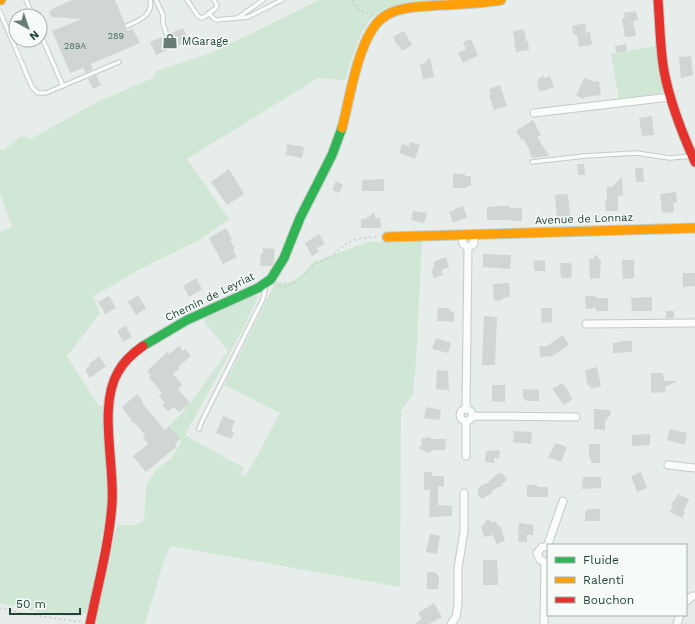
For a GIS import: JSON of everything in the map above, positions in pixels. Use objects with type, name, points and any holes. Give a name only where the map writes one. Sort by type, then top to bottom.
[{"type":"street","points":[[382,18],[401,10],[414,7],[501,0]]},
{"type":"street","points":[[658,0],[662,54],[670,97],[694,159]]},
{"type":"street","name":"Chemin de Leyriat","points":[[90,624],[110,514],[112,487],[108,437],[108,411],[112,389],[119,369],[128,357],[146,344],[202,313],[267,282],[274,275],[280,266],[301,217],[338,142],[361,56],[372,30],[382,18]]},
{"type":"street","points":[[534,113],[670,97]]},
{"type":"street","name":"Avenue de Lonnaz","points":[[387,237],[695,228]]},
{"type":"street","points":[[462,235],[463,244],[468,247]]},
{"type":"street","points":[[468,247],[474,244],[474,235]]},
{"type":"street","points":[[466,409],[468,247]]},
{"type":"street","points":[[586,324],[695,323]]},
{"type":"street","points":[[466,409],[471,411],[472,416]]},
{"type":"street","points":[[466,409],[460,414],[461,419],[466,422]]},
{"type":"street","points":[[472,416],[576,417]]},
{"type":"street","points":[[466,422],[470,420],[472,416]]},
{"type":"street","points":[[466,422],[466,456]]},
{"type":"street","points":[[668,464],[695,468]]},
{"type":"street","points":[[451,624],[456,617],[458,605],[458,568],[463,536],[464,493]]},
{"type":"street","points":[[549,544],[563,501]]},
{"type":"street","points":[[544,624],[546,614],[547,561],[540,560],[537,553],[540,548],[547,547]]},
{"type":"lane","points":[[127,26],[147,14],[151,9],[150,0]]},
{"type":"lane","points":[[156,0],[162,11],[162,23],[166,33]]},
{"type":"lane","points":[[187,0],[199,17],[202,18],[217,6],[214,0]]},
{"type":"lane","points":[[238,18],[263,0]]},
{"type":"lane","points":[[209,13],[216,20],[238,18],[252,15],[282,0]]},
{"type":"lane","points":[[0,12],[34,90],[38,93],[43,94],[119,62]]},
{"type":"lane","points":[[46,48],[62,86]]},
{"type":"lane","points":[[532,162],[585,156],[636,153],[670,158],[694,159]]},
{"type":"lane","points":[[199,429],[263,299],[267,282]]},
{"type":"path","points":[[353,0],[357,9],[382,18]]},
{"type":"path","points":[[267,282],[276,286],[292,285],[300,280],[314,265],[321,260],[334,255],[344,244],[366,238],[387,237]]},
{"type":"path","points":[[0,608],[32,615],[90,624]]},
{"type":"green space","points":[[319,0],[430,0],[407,2],[392,6],[378,13],[372,18],[363,30],[345,80],[318,78],[187,159],[229,219],[201,239],[140,269],[93,297],[100,313],[67,356],[99,406],[109,406],[112,480],[88,609],[83,615],[65,616],[42,613],[0,603],[0,232],[12,227],[0,193],[0,149],[4,150],[21,136],[31,139],[97,102],[153,78],[156,71],[211,53]]},
{"type":"green space","points":[[656,46],[663,87],[662,92],[657,95],[619,99],[611,54]]},
{"type":"green space","points":[[422,240],[413,394],[401,410],[400,587],[171,546],[164,560],[145,624],[97,624],[95,618],[117,525],[136,525],[144,520],[146,486],[156,470],[172,457],[181,441],[169,426],[185,410],[184,408],[190,403],[228,351],[205,323],[204,318],[254,295],[257,296],[257,300],[243,329],[185,435],[244,468],[241,475],[244,476],[250,469],[280,413],[224,385],[276,281],[285,283],[295,280],[303,274],[313,262],[368,242]]},
{"type":"building","points":[[72,0],[115,0],[125,24],[124,28],[128,31],[133,29],[140,43],[91,64],[93,69],[86,73],[83,68],[70,73],[52,31],[81,19],[52,17],[49,12],[52,9]]},
{"type":"building","points":[[636,11],[638,20],[633,21],[636,36],[625,37],[622,18],[625,18],[624,13]]},
{"type":"building","points":[[585,23],[586,33],[590,32],[592,45],[579,47],[577,35],[574,35],[572,26]]},
{"type":"building","name":"MGarage","points":[[183,28],[189,41],[156,55],[150,42]]},
{"type":"building","points":[[524,29],[529,50],[516,52],[513,31]]},
{"type":"building","points":[[404,31],[412,45],[402,51],[399,46],[398,47],[393,37]]},
{"type":"building","points":[[471,39],[478,55],[463,63],[458,53],[466,49],[463,42]]},
{"type":"building","points":[[626,44],[627,51],[616,53],[615,46]]},
{"type":"building","points":[[691,56],[693,75],[681,78],[679,57]]},
{"type":"building","points":[[430,57],[434,77],[423,79],[420,64],[425,63]]},
{"type":"building","points":[[96,75],[101,85],[93,89],[88,79]]},
{"type":"building","points":[[544,76],[544,78],[550,76],[554,87],[540,92],[537,83],[539,78]]},
{"type":"building","points":[[584,78],[595,82],[599,81],[601,95],[585,97],[584,99],[576,96]]},
{"type":"building","points":[[500,85],[507,106],[494,110],[489,95],[491,94],[489,89]]},
{"type":"building","points":[[652,116],[654,135],[642,136],[639,118]]},
{"type":"building","points":[[533,120],[541,135],[537,137],[549,156],[533,158],[523,139],[521,140],[516,131]]},
{"type":"building","points":[[410,142],[420,145],[415,159],[399,153],[402,144],[409,146]]},
{"type":"building","points":[[287,144],[304,147],[302,158],[286,155]]},
{"type":"building","points":[[577,164],[584,164],[585,175],[578,175]]},
{"type":"building","points":[[635,168],[643,168],[644,182],[636,182]]},
{"type":"building","points":[[229,169],[244,194],[227,205],[211,182]]},
{"type":"building","points":[[453,174],[465,174],[465,176],[471,176],[471,186],[467,186],[467,188],[453,188]]},
{"type":"building","points":[[622,177],[623,195],[618,196],[618,211],[606,211],[605,200],[607,199],[607,187],[612,187]]},
{"type":"building","points":[[384,179],[384,191],[362,191],[362,180]]},
{"type":"building","points":[[336,181],[343,185],[339,193],[332,190]]},
{"type":"building","points":[[676,192],[677,202],[673,203],[674,212],[662,213],[660,194]]},
{"type":"building","points":[[568,194],[570,217],[557,218],[555,195]]},
{"type":"building","points":[[463,206],[467,217],[453,223],[449,212]]},
{"type":"building","points":[[498,206],[522,208],[522,221],[487,220],[487,207]]},
{"type":"building","points":[[413,211],[427,213],[424,223],[411,220]]},
{"type":"building","points":[[375,212],[375,218],[380,218],[381,228],[361,228],[361,219],[365,219]]},
{"type":"building","points":[[226,228],[232,239],[230,240],[237,257],[223,264],[209,238]]},
{"type":"building","points":[[319,234],[325,244],[317,248],[319,252],[312,256],[305,243]]},
{"type":"building","points":[[263,248],[275,249],[273,266],[260,266]]},
{"type":"building","points":[[483,254],[511,255],[510,269],[483,267]]},
{"type":"building","points":[[594,254],[601,260],[600,278],[590,279],[589,259],[594,259]]},
{"type":"building","points":[[446,257],[449,267],[441,270],[443,275],[434,278],[431,270],[434,268],[433,262]]},
{"type":"building","points":[[545,260],[545,271],[534,271],[534,261]]},
{"type":"building","points":[[622,260],[634,260],[634,278],[623,279]]},
{"type":"building","points":[[560,263],[570,263],[572,265],[571,278],[561,278]]},
{"type":"building","points":[[683,273],[695,273],[695,286],[683,287]]},
{"type":"building","points":[[196,278],[202,289],[189,297],[183,286]]},
{"type":"building","points":[[509,283],[510,297],[502,298],[503,300],[494,301],[493,284]]},
{"type":"building","points":[[138,295],[146,308],[136,315],[128,302]]},
{"type":"building","points":[[109,296],[116,308],[105,314],[98,302]]},
{"type":"building","points":[[585,296],[608,298],[608,311],[596,311],[596,308],[586,309]]},
{"type":"building","points":[[652,297],[652,311],[632,311],[631,298]]},
{"type":"building","points":[[438,308],[449,308],[449,311],[454,312],[454,322],[437,321]]},
{"type":"building","points":[[541,308],[552,308],[552,322],[542,323]]},
{"type":"building","points":[[666,311],[674,311],[674,318],[666,318]]},
{"type":"building","points":[[484,316],[497,317],[495,365],[482,365]]},
{"type":"building","points":[[126,326],[132,337],[123,342],[117,331]]},
{"type":"building","points":[[563,335],[569,345],[552,356],[540,357],[539,346],[547,346]]},
{"type":"building","points":[[436,338],[451,343],[448,353],[432,349]]},
{"type":"building","points":[[632,341],[632,352],[613,353],[613,343]]},
{"type":"building","points":[[179,346],[183,351],[185,349],[191,356],[178,367],[180,368],[173,374],[182,385],[178,389],[190,403],[179,412],[174,407],[168,411],[162,405],[165,403],[159,396],[162,393],[149,377],[151,375],[147,371],[167,352],[169,354]]},
{"type":"building","points":[[99,356],[106,366],[90,378],[85,370],[90,366],[89,364]]},
{"type":"building","points":[[597,367],[601,386],[591,389],[590,385],[588,386],[585,370]]},
{"type":"building","points":[[437,370],[448,371],[449,390],[436,389]]},
{"type":"building","points":[[651,373],[663,373],[664,381],[677,381],[665,387],[665,392],[651,393]]},
{"type":"building","points":[[562,383],[573,399],[564,405],[552,389]]},
{"type":"building","points":[[492,385],[505,385],[505,402],[492,401]]},
{"type":"building","points":[[523,389],[539,390],[539,401],[527,401],[523,398]]},
{"type":"building","points":[[137,394],[143,401],[142,403],[165,430],[169,426],[180,439],[175,444],[177,446],[146,472],[133,456],[148,444],[143,437],[145,435],[134,422],[133,423],[122,407]]},
{"type":"building","points":[[426,407],[441,410],[440,420],[424,418]]},
{"type":"building","points":[[594,409],[609,410],[611,412],[605,421],[605,430],[594,429]]},
{"type":"building","points":[[223,416],[235,421],[231,431],[234,433],[231,439],[216,433]]},
{"type":"building","points":[[670,429],[687,433],[685,445],[667,440]]},
{"type":"building","points":[[514,431],[532,432],[531,444],[513,442]]},
{"type":"building","points":[[650,434],[650,445],[632,446],[632,435]]},
{"type":"building","points":[[428,437],[432,439],[446,439],[445,450],[432,450],[429,453],[419,448],[422,444],[421,439]]},
{"type":"building","points":[[556,443],[567,447],[561,462],[548,457]]},
{"type":"building","points":[[589,444],[600,444],[600,463],[591,463],[591,458],[589,458]]},
{"type":"building","points":[[500,450],[499,459],[494,458],[494,463],[485,462],[486,451]]},
{"type":"building","points":[[424,472],[432,472],[432,476],[444,476],[444,487],[438,486],[438,505],[452,506],[452,516],[429,517],[430,490],[424,490]]},
{"type":"building","points":[[641,472],[647,488],[637,492],[631,476]]},
{"type":"building","points":[[498,473],[503,474],[507,480],[501,487],[498,487],[491,492],[491,495],[488,495],[482,499],[478,494],[478,488],[486,484]]},
{"type":"building","points":[[583,477],[601,477],[601,488],[582,489]]},
{"type":"building","points":[[527,485],[548,487],[548,497],[527,497]]},
{"type":"building","points":[[678,494],[689,499],[683,511],[685,512],[682,518],[670,512],[673,506],[671,505]]},
{"type":"building","points":[[588,509],[600,509],[600,521],[585,521],[585,512]]},
{"type":"building","points":[[487,519],[492,522],[496,521],[498,526],[500,525],[505,541],[496,544],[493,535],[484,537],[481,525],[484,525]]},
{"type":"building","points":[[519,523],[533,525],[533,535],[527,535],[527,542],[518,542]]},
{"type":"building","points":[[430,534],[440,536],[437,554],[426,552]]},
{"type":"building","points":[[483,560],[497,560],[498,585],[483,585]]},
{"type":"building","points":[[427,572],[435,572],[439,577],[438,589],[427,589]]},
{"type":"building","points":[[434,603],[442,617],[429,624],[414,624],[422,619],[418,613]]},
{"type":"traffic: fast","points":[[143,346],[187,320],[258,288],[271,279],[284,258],[300,218],[332,155],[342,128]]},
{"type":"traffic: slow","points":[[342,128],[356,70],[366,40],[373,28],[381,19],[397,10],[406,8],[480,3],[501,0]]},
{"type":"traffic: slow","points":[[387,237],[695,228]]},
{"type":"traffic: jam","points":[[658,0],[664,71],[677,118],[695,162]]},
{"type":"traffic: jam","points":[[90,624],[111,519],[112,489],[108,418],[109,401],[112,386],[120,368],[136,351],[143,346]]},
{"type":"place","name":"MGarage","points":[[170,41]]}]
